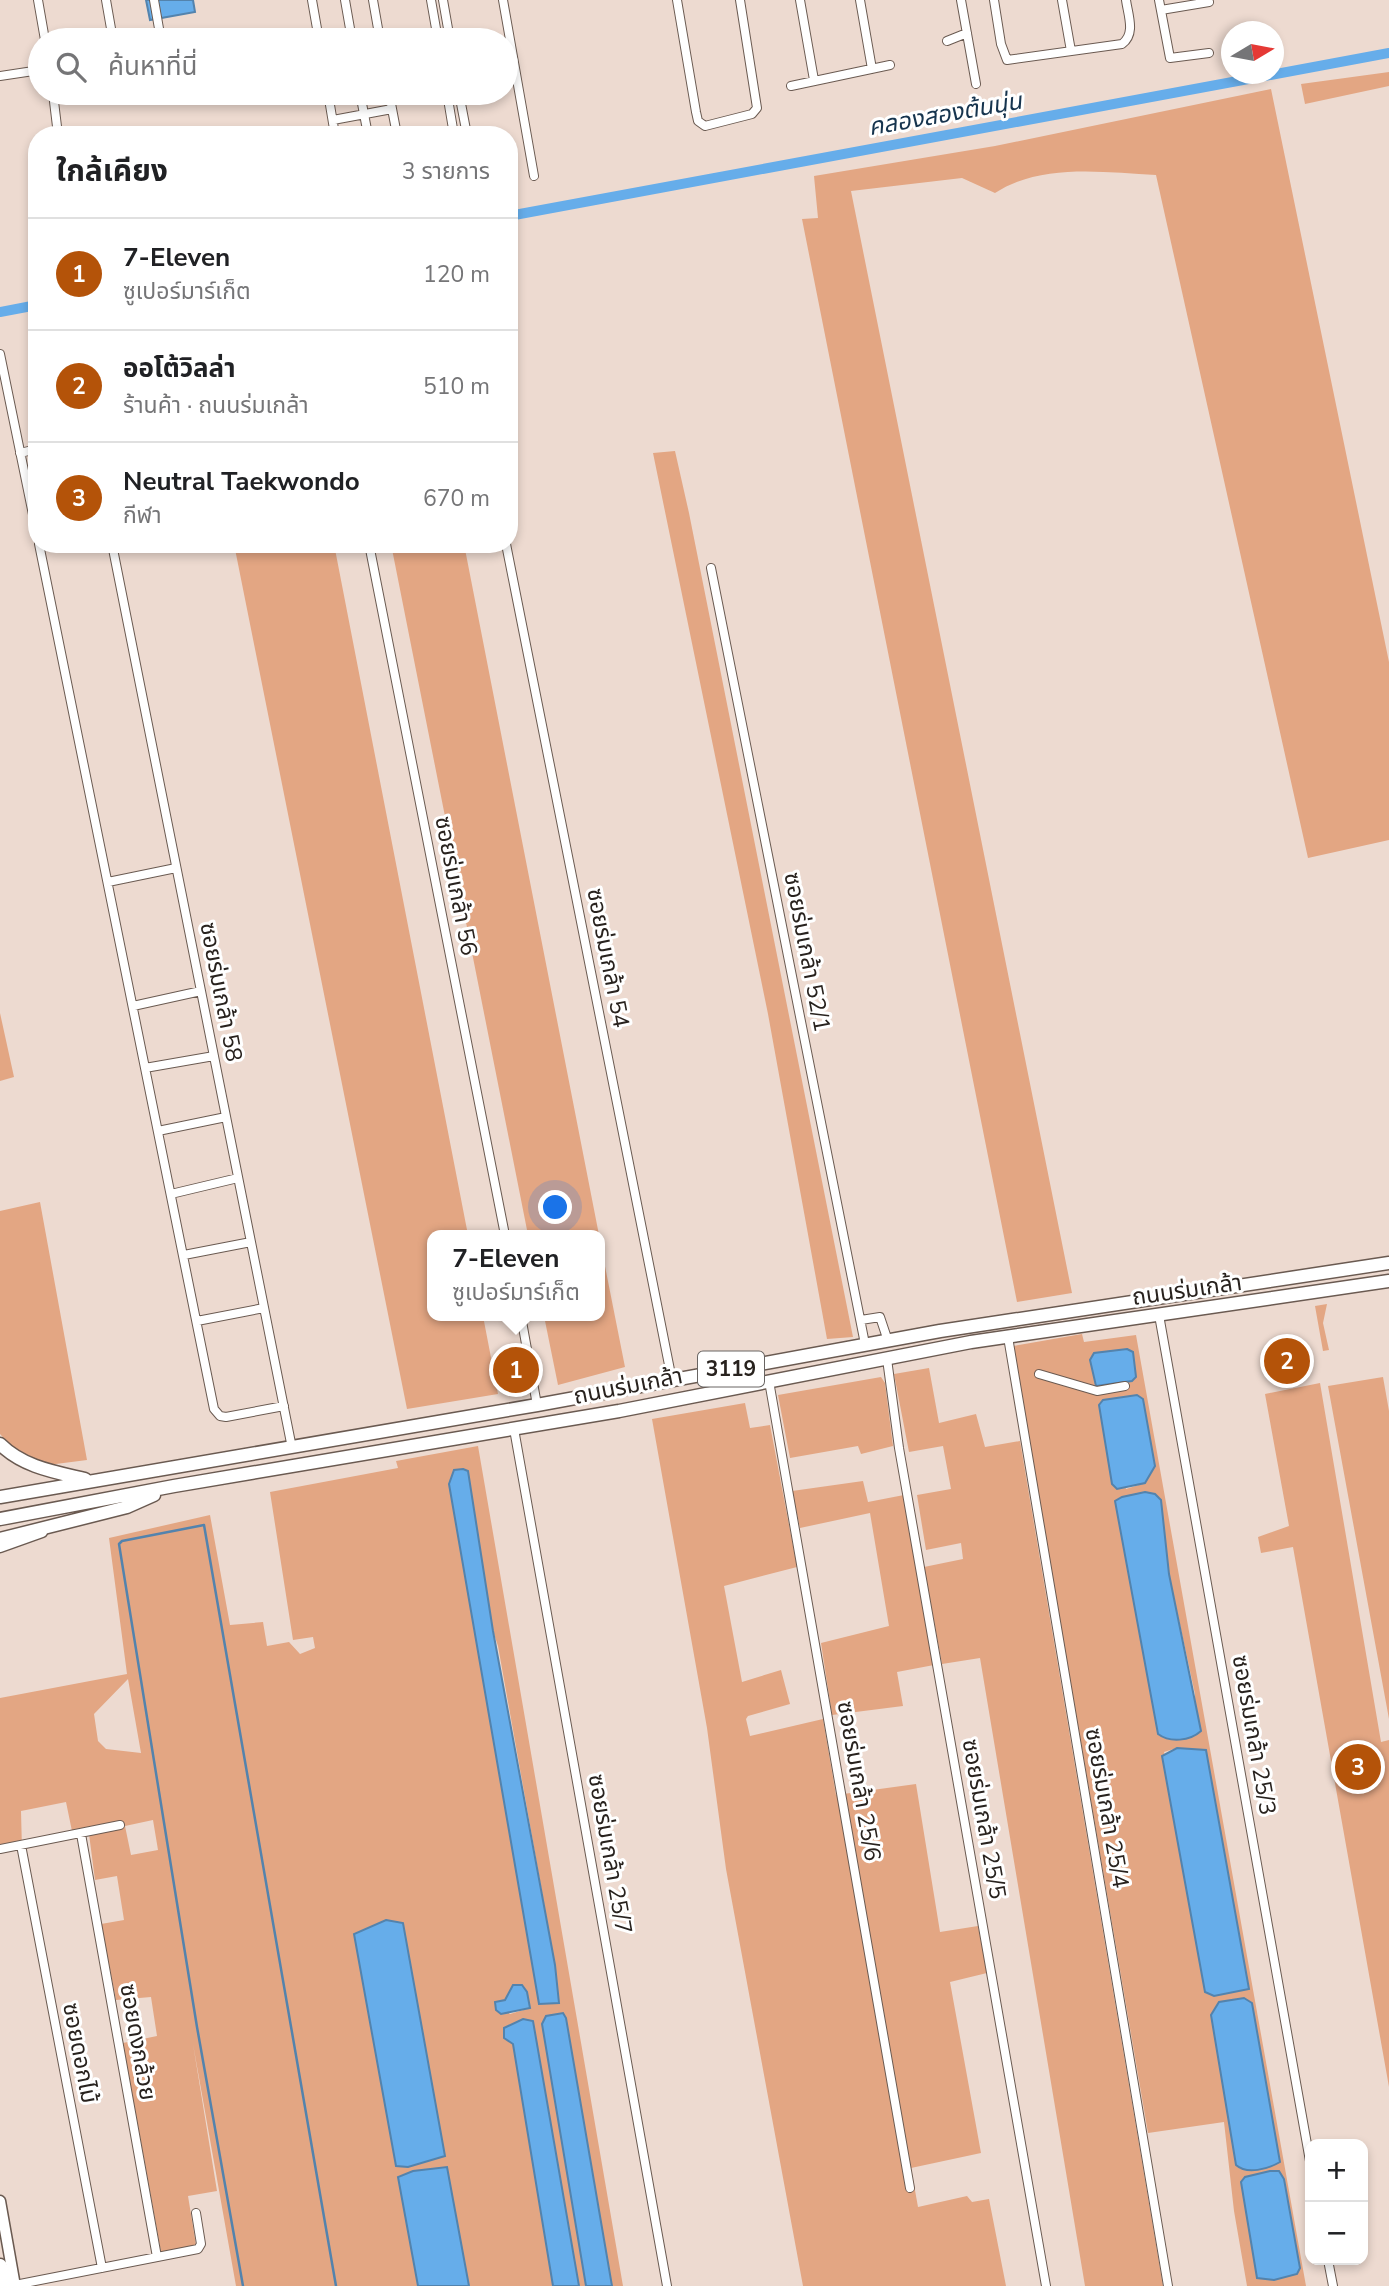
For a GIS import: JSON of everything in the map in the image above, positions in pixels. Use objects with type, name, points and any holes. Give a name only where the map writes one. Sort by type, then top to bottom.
[{"type":"highway","points":[[0,2266],[11,2286]]},
{"type":"main road","name":"ถนนร่มเกล้า","points":[[0,1497],[537,1405],[864,1344],[1389,1263]]},
{"type":"main road","name":"ถนนร่มเกล้า","points":[[0,1519],[174,1486],[514,1429],[1008,1337],[1389,1281]]},
{"type":"main road","points":[[0,1444],[16,1458],[31,1464],[93,1481]]},
{"type":"main road","points":[[0,1539],[127,1507],[174,1486]]},
{"type":"main road","points":[[0,1548],[61,1524]]},
{"type":"main road","points":[[0,2201],[11,2286]]},
{"type":"street","points":[[38,0],[43,28]]},
{"type":"street","points":[[106,0],[111,28]]},
{"type":"street","points":[[154,0],[159,28]]},
{"type":"street","points":[[312,0],[317,28]]},
{"type":"street","points":[[345,0],[350,28]]},
{"type":"street","points":[[373,0],[378,28]]},
{"type":"street","points":[[503,0],[508,28]]},
{"type":"street","points":[[677,0],[696,112],[698,121],[705,126],[752,114],[757,108],[740,0]]},
{"type":"street","points":[[800,0],[814,80]]},
{"type":"street","points":[[860,0],[872,69]]},
{"type":"street","points":[[961,0],[976,84]]},
{"type":"street","points":[[994,0],[1001,44],[1007,60],[1122,44],[1127,40],[1130,29],[1126,0]]},
{"type":"street","points":[[1062,0],[1071,51]]},
{"type":"street","points":[[1159,0],[1170,58],[1209,53]]},
{"type":"street","points":[[436,28],[431,2],[446,1],[449,28]]},
{"type":"street","points":[[1161,10],[1209,2]]},
{"type":"street","points":[[947,41],[967,33]]},
{"type":"street","points":[[791,86],[890,65]]},
{"type":"street","points":[[0,76],[28,72]]},
{"type":"street","points":[[518,85],[534,176]]},
{"type":"street","points":[[54,105],[57,126]]},
{"type":"street","points":[[330,105],[334,126]]},
{"type":"street","points":[[362,105],[366,126]]},
{"type":"street","points":[[391,105],[395,126]]},
{"type":"street","points":[[449,105],[452,126]]},
{"type":"street","points":[[461,105],[465,126]]},
{"type":"street","points":[[333,120],[392,109]]},
{"type":"street","points":[[0,354],[28,491]]},
{"type":"street","points":[[20,453],[28,451]]},
{"type":"street","points":[[41,553],[216,1414],[226,1417],[284,1406]]},
{"type":"street","name":"ซอยร่มเกล้า 58","points":[[114,553],[292,1448]]},
{"type":"street","name":"ซอยร่มเกล้า 56","points":[[371,553],[504,1230]]},
{"type":"street","name":"ซอยร่มเกล้า 54","points":[[508,553],[672,1380]]},
{"type":"street","name":"ซอยร่มเกล้า 52/1","points":[[711,568],[864,1344]]},
{"type":"street","points":[[108,883],[176,869]]},
{"type":"street","points":[[133,1006],[201,991]]},
{"type":"street","points":[[145,1068],[214,1056]]},
{"type":"street","points":[[158,1131],[226,1117]]},
{"type":"street","points":[[171,1194],[238,1178]]},
{"type":"street","points":[[184,1255],[251,1242]]},
{"type":"street","points":[[197,1321],[264,1308]]},
{"type":"street","name":"ซอยร่มเกล้า 25/3","points":[[1159,1315],[1306,2139]]},
{"type":"street","points":[[860,1320],[880,1317],[888,1341]]},
{"type":"street","points":[[522,1321],[537,1405]]},
{"type":"street","name":"ซอยร่มเกล้า 25/4","points":[[1008,1337],[1168,2286]]},
{"type":"street","name":"ซอยร่มเกล้า 25/5","points":[[887,1359],[899,1448],[1046,2286]]},
{"type":"street","points":[[1039,1374],[1097,1391],[1125,1386]]},
{"type":"street","name":"ซอยร่มเกล้า 25/6","points":[[769,1381],[910,2188]]},
{"type":"street","name":"ซอยร่มเกล้า 25/7","points":[[514,1429],[667,2286]]},
{"type":"street","points":[[0,1849],[120,1825]]},
{"type":"street","name":"ซอยดงกล้วย","points":[[81,1834],[157,2257]]},
{"type":"street","name":"ซอยดอกไม้","points":[[21,1845],[102,2268]]},
{"type":"street","points":[[11,2286],[200,2247],[196,2213]]},
{"type":"street","points":[[1329,2265],[1333,2286]]},
{"type":"shaded area","points":[[1389,72],[1389,86],[1305,104],[1301,84]]},
{"type":"shaded area","points":[[1271,89],[1389,662],[1389,840],[1308,858],[1156,175],[1094,171],[1052,173],[1013,183],[995,193],[962,178],[851,191],[1072,1293],[1017,1302],[802,219],[818,218],[814,176],[995,146]]},
{"type":"shaded area","points":[[675,451],[853,1337],[827,1339],[768,1014],[653,453]]},
{"type":"shaded area","points":[[236,553],[336,553],[467,1230],[427,1230],[427,1321],[484,1321],[498,1394],[407,1409]]},
{"type":"shaded area","points":[[393,553],[466,553],[598,1230],[527,1230]]},
{"type":"shaded area","points":[[0,1013],[14,1077],[0,1081]]},
{"type":"shaded area","points":[[40,1202],[87,1460],[48,1465],[13,1448],[0,1434],[0,1211]]},
{"type":"shaded area","points":[[605,1266],[625,1367],[558,1385],[545,1321],[605,1321]]},
{"type":"shaded area","points":[[1327,1304],[1323,1323],[1329,1350],[1323,1351],[1315,1306]]},
{"type":"shaded area","points":[[1082,1334],[1084,1342],[1136,1335],[1306,2286],[1247,2286],[1234,2211],[1224,2122],[1148,2133],[1013,1346]],"holes":[[[1137,1395],[1145,1483],[1126,1489],[1103,1400]],[[1161,1500],[1169,1574],[1195,1694],[1195,1736],[1169,1739],[1139,1626],[1115,1502]],[[1177,1748],[1206,1750],[1248,1989],[1230,1993],[1164,1752]],[[1219,2002],[1271,2167],[1240,2169],[1211,2015]],[[1245,2177],[1297,2274],[1274,2280],[1257,2278],[1241,2182]]]},
{"type":"shaded area","points":[[929,1368],[939,1423],[976,1414],[985,1447],[1020,1441],[1163,2286],[1085,2286],[980,1658],[942,1664],[924,1567],[963,1559],[961,1543],[926,1550],[917,1495],[951,1489],[943,1446],[909,1452],[894,1374]]},
{"type":"shaded area","points":[[881,1377],[885,1383],[893,1446],[861,1454],[858,1446],[790,1458],[778,1395]]},
{"type":"shaded area","points":[[1383,1377],[1389,1411],[1389,1719],[1328,1386]]},
{"type":"shaded area","points":[[1320,1383],[1381,1742],[1389,1740],[1389,2087],[1293,1547],[1261,1553],[1258,1537],[1289,1526],[1265,1394]]},
{"type":"shaded area","points":[[745,1403],[750,1428],[770,1425],[797,1567],[724,1586],[742,1682],[781,1670],[790,1704],[748,1716],[746,1719],[750,1736],[823,1719],[836,1795],[916,1784],[940,1932],[978,1926],[987,1973],[950,1982],[981,2153],[911,2168],[918,2207],[967,2196],[972,2202],[989,2199],[1006,2286],[803,2286],[726,1869],[707,1728],[652,1419]]},
{"type":"shaded area","points":[[478,1446],[623,2286],[612,2286],[542,2024],[586,2286],[579,2286],[533,2021],[504,2038],[513,2043],[553,2286],[469,2286],[447,2167],[398,2177],[418,2286],[236,2286],[193,2044],[217,2191],[188,2196],[196,2245],[161,2252],[123,2043],[157,2036],[151,1997],[116,2000],[101,1924],[124,1920],[117,1876],[95,1880],[89,1834],[73,1836],[66,1802],[21,1811],[22,1850],[0,1852],[0,1698],[127,1674],[109,1538],[210,1515],[230,1625],[263,1622],[267,1646],[289,1642],[300,1654],[315,1648],[313,1637],[293,1640],[270,1492],[398,1468],[396,1461]],"holes":[[[463,1469],[468,1471],[493,1631],[498,1646],[555,1965],[559,2003],[539,2004],[449,1484]],[[128,1679],[141,1753],[106,1749],[98,1741],[94,1714]],[[153,1820],[158,1850],[131,1855],[125,1826]],[[354,1934],[445,2156],[408,2167],[396,2166]],[[513,1985],[530,2008],[510,2014],[495,2003],[505,2000]]]},
{"type":"shaded area","points":[[863,1481],[868,1502],[904,1495],[934,1665],[897,1672],[903,1706],[832,1715],[821,1643],[889,1626],[870,1513],[800,1528],[792,1491]]},
{"type":"water","points":[[146,0],[193,0],[195,12],[150,20]]},
{"type":"water","points":[[1127,1349],[1133,1352],[1136,1377],[1132,1381],[1096,1386],[1090,1360],[1094,1353]]},
{"type":"water","points":[[1137,1395],[1143,1399],[1155,1466],[1145,1483],[1117,1489],[1112,1484],[1099,1405],[1103,1400]]},
{"type":"water","points":[[454,1470],[468,1471],[493,1631],[555,1965],[559,2003],[539,2004],[449,1484]]},
{"type":"water","points":[[1145,1492],[1155,1494],[1161,1500],[1169,1574],[1201,1731],[1180,1740],[1168,1739],[1158,1734],[1115,1501]]},
{"type":"water","points":[[1177,1748],[1206,1750],[1249,1989],[1214,1996],[1205,1992],[1162,1756]]},
{"type":"water","points":[[386,1920],[403,1923],[445,2156],[408,2167],[396,2166],[354,1934]]},
{"type":"water","points":[[513,1985],[522,1985],[527,1992],[530,2008],[501,2014],[496,2010],[495,2002],[505,2000]]},
{"type":"water","points":[[1244,1998],[1252,2003],[1280,2162],[1264,2169],[1252,2170],[1236,2165],[1211,2015],[1219,2002]]},
{"type":"water","points":[[563,2013],[612,2286],[586,2286],[542,2024],[546,2016]]},
{"type":"water","points":[[523,2019],[533,2021],[579,2286],[553,2286],[513,2044],[504,2038],[504,2028]]},
{"type":"water","points":[[447,2167],[469,2286],[418,2286],[398,2177],[413,2171]]},
{"type":"water","points":[[1279,2171],[1284,2179],[1300,2268],[1297,2274],[1274,2280],[1257,2278],[1241,2182],[1245,2177]]},
{"type":"waterway","name":"คลองสองต้นนุ่น","points":[[518,214],[1389,53]]},
{"type":"waterway","name":"คลองสองต้นนุ่น","points":[[0,312],[28,307]]},
{"type":"waterway","points":[[243,2286],[197,2027],[119,1544],[122,1541],[204,1525],[336,2286]]},
{"type":"place","name":"ออโต้วิลล่า","points":[[1287,1361]]},
{"type":"place","name":"7-Eleven","points":[[516,1370]]},
{"type":"place","name":"Neutral Taekwondo","points":[[1358,1767]]}]
